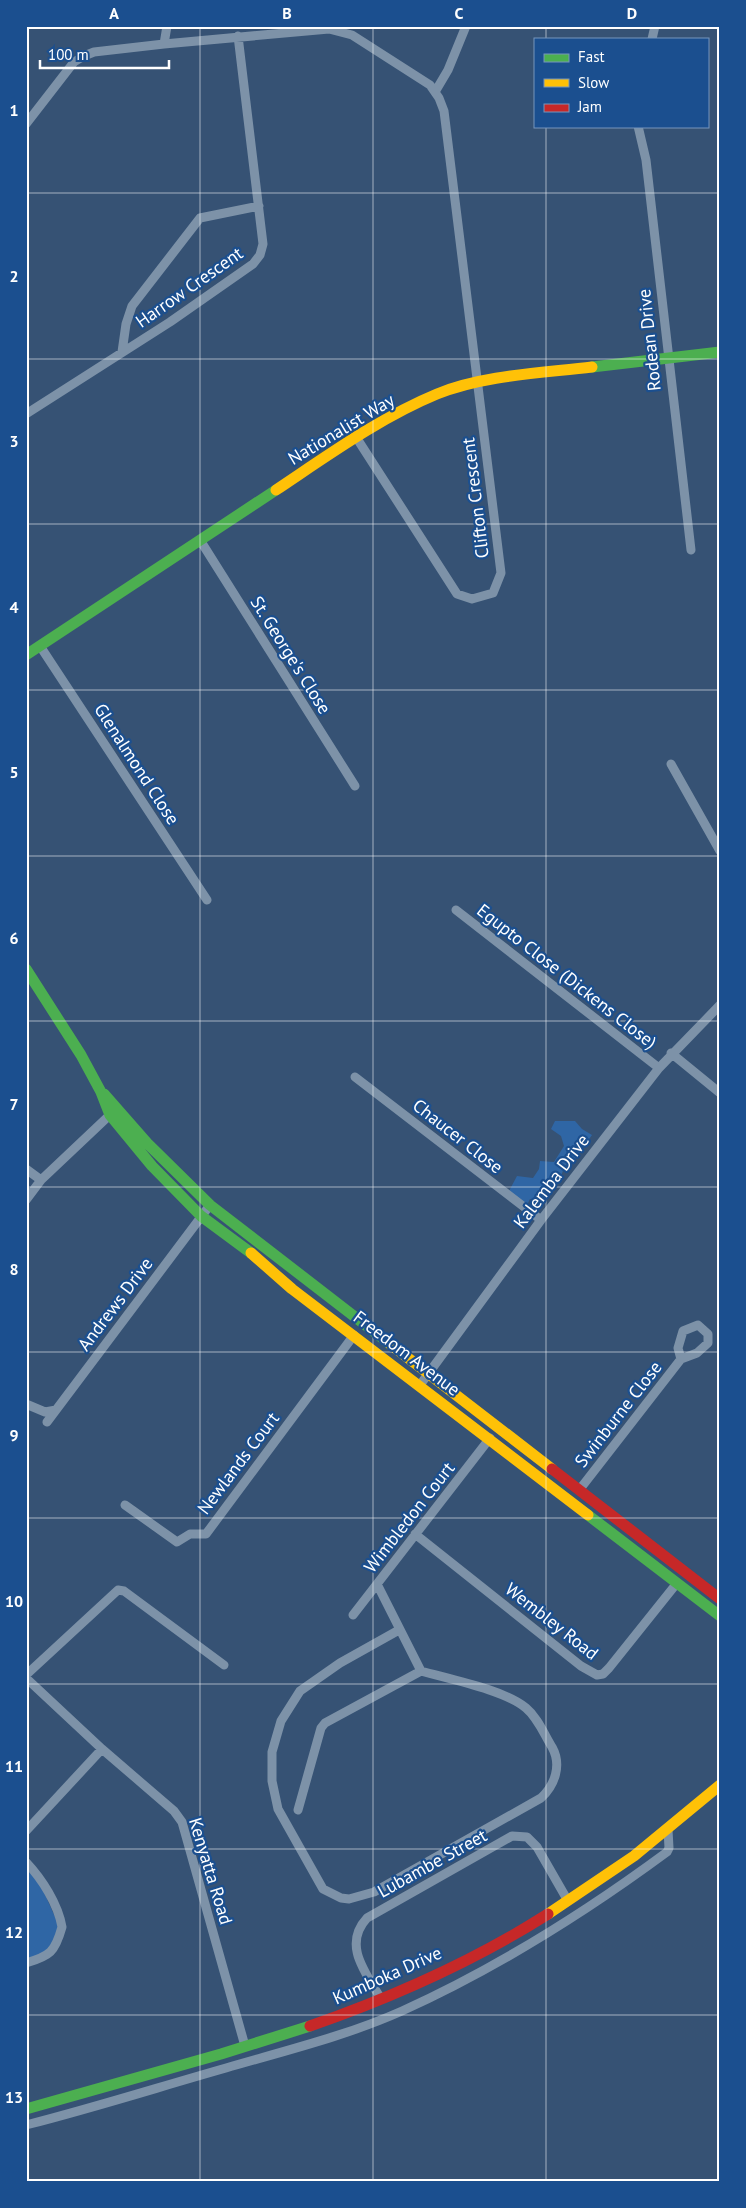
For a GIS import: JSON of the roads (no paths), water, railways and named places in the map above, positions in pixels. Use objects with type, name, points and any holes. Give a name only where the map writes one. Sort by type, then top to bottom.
[{"type":"main road","name":"Nationalist Way","points":[[26,655],[356,437],[438,394],[478,383],[667,357],[720,352]]},
{"type":"main road","name":"Freedom Avenue","points":[[26,969],[101,1092],[152,1166],[201,1216],[720,1616]]},
{"type":"main road","name":"Freedom Avenue","points":[[114,1111],[210,1205],[720,1599]]},
{"type":"main road","points":[[612,1532],[662,1554]]},
{"type":"main road","name":"Kumboka Drive","points":[[26,2109],[245,2046],[337,2017],[381,1999],[500,1942],[568,1902],[668,1830],[720,1785]]},
{"type":"street","points":[[164,44],[167,26]]},
{"type":"street","points":[[26,124],[74,62],[84,56],[94,52],[238,36],[330,29],[342,31],[352,35],[430,86],[435,92],[448,70],[466,26]]},
{"type":"street","name":"Harrow Crescent","points":[[26,414],[170,322],[253,264],[260,255],[262,244],[259,206],[238,36]]},
{"type":"street","name":"Clifton Crescent","points":[[356,437],[457,594],[465,598],[479,599],[492,593],[501,573],[444,111],[435,92]]},
{"type":"street","name":"Rodean Drive","points":[[638,128],[646,160],[667,357],[691,550]]},
{"type":"street","points":[[122,352],[126,324],[132,306],[200,218],[259,206]]},
{"type":"street","name":"St. George's Close","points":[[200,540],[355,786]]},
{"type":"street","name":"Glenalmond Close","points":[[40,646],[207,900]]},
{"type":"street","points":[[671,764],[720,851]]},
{"type":"street","name":"Egupto Close (Dickens Close)","points":[[456,910],[659,1068]]},
{"type":"street","name":"Kalemba Drive","points":[[420,1385],[541,1220],[659,1068],[671,1053],[720,1005]]},
{"type":"street","points":[[671,1053],[720,1093]]},
{"type":"street","name":"Chaucer Close","points":[[355,1077],[541,1220]]},
{"type":"street","points":[[26,1200],[41,1180],[114,1111]]},
{"type":"street","points":[[26,1169],[41,1180]]},
{"type":"street","name":"Andrews Drive","points":[[47,1422],[210,1205]]},
{"type":"street","name":"Newlands Court","points":[[124,1505],[176,1542],[190,1534],[206,1534],[354,1335]]},
{"type":"street","name":"Swinburne Close","points":[[580,1489],[681,1359]]},
{"type":"street","points":[[26,1404],[45,1412],[56,1410]]},
{"type":"street","name":"Wimbledon Court","points":[[353,1615],[490,1438]]},
{"type":"street","name":"Wembley Road","points":[[415,1534],[581,1666],[597,1676],[603,1674],[609,1668],[677,1583]]},
{"type":"street","points":[[377,1584],[421,1671]]},
{"type":"street","points":[[26,1676],[118,1590],[124,1591],[224,1665]]},
{"type":"street","points":[[298,1810],[321,1728],[325,1723],[421,1671],[496,1693],[525,1707],[534,1715],[555,1753],[557,1768],[554,1781],[540,1798],[374,1892],[360,1898],[341,1898],[323,1889],[278,1809],[272,1780],[272,1752],[281,1721],[300,1691],[340,1663],[399,1630]]},
{"type":"street","name":"Kenyatta Road","points":[[26,1676],[102,1749],[174,1811],[182,1822],[245,2046]]},
{"type":"street","points":[[26,1831],[102,1749]]},
{"type":"street","points":[[26,2126],[341,2033],[400,2012],[480,1974],[547,1935],[611,1894],[667,1852],[669,1848],[668,1830]]},
{"type":"street","name":"Lubambe Street","points":[[381,1999],[357,1956],[355,1943],[360,1925],[367,1918],[512,1836],[527,1837],[532,1841],[568,1902]]},
{"type":"street","points":[[26,1862],[46,1889],[62,1927],[49,1955],[26,1963]]},
{"type":"street","points":[[601,1880],[611,1894]]},
{"type":"street","points":[[337,2017],[341,2033]]}]
